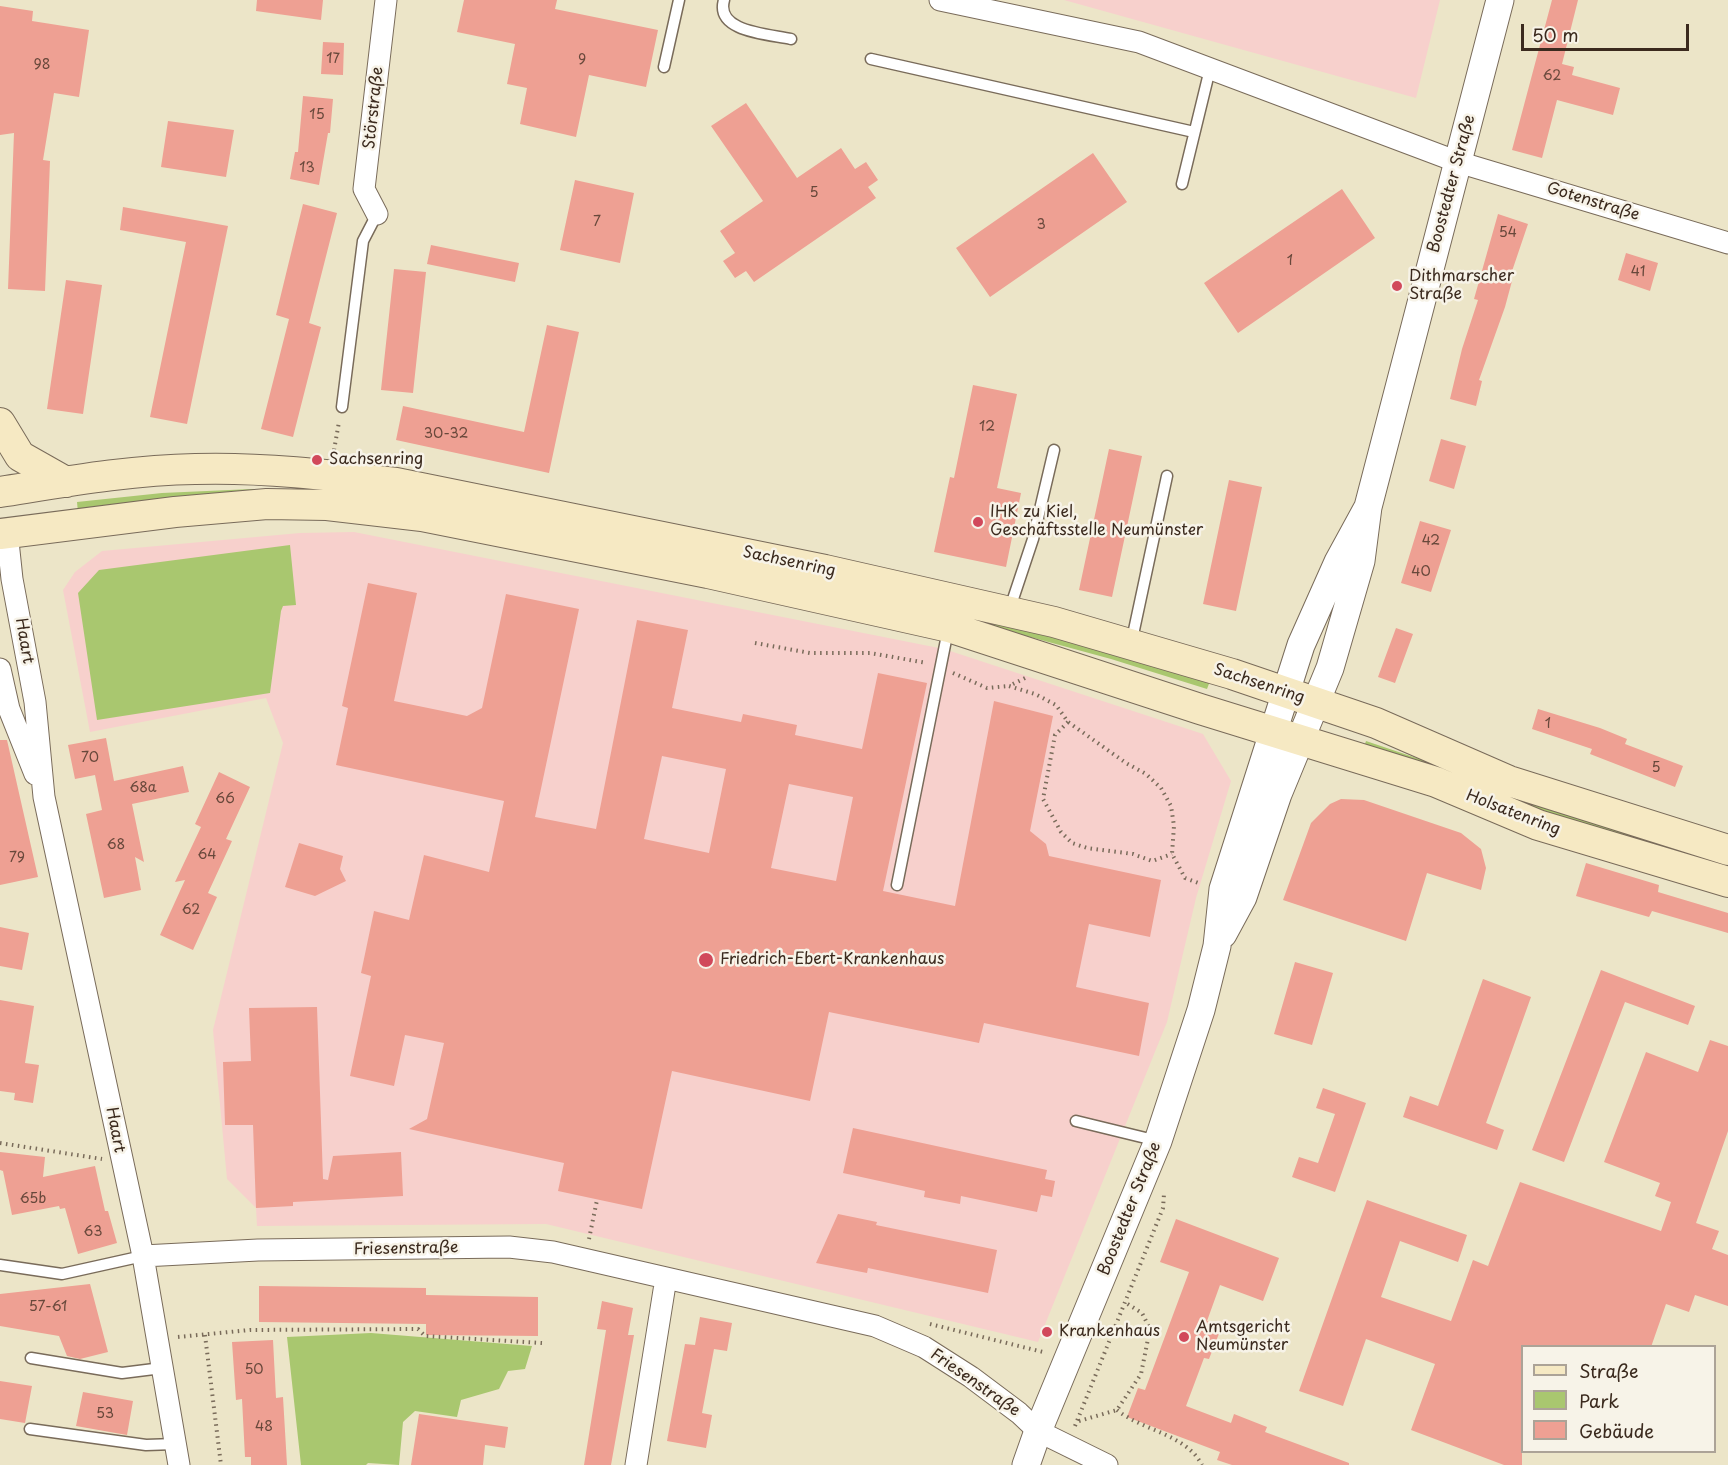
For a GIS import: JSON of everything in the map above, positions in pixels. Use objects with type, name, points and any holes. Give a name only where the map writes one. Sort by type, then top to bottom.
[{"type":"main road","points":[[0,423],[20,456],[66,482]]},
{"type":"main road","name":"Sachsenring","points":[[0,490],[195,469],[328,490],[422,516],[708,573],[949,627],[1285,736]]},
{"type":"main road","name":"Sachsenring","points":[[4,533],[186,511],[267,504],[328,490],[396,483],[825,570],[1009,612],[1131,644],[1316,702]]},
{"type":"main road","name":"Haart","points":[[0,490],[4,533]]},
{"type":"main road","name":"Holsatenring","points":[[1316,702],[1376,723],[1509,781],[1728,850]]},
{"type":"main road","name":"Holsatenring","points":[[1285,736],[1436,782],[1538,825],[1728,882]]},
{"type":"street","name":"Störstraße","points":[[377,214],[364,189],[386,0]]},
{"type":"street","points":[[940,0],[1139,42],[1458,162]]},
{"type":"street","name":"Boostedter Straße","points":[[1285,736],[1316,702],[1330,668],[1361,561],[1368,507],[1500,0]]},
{"type":"street","name":"Gotenstraße","points":[[1458,162],[1728,243]]},
{"type":"street","name":"Boostedter Straße","points":[[1026,1465],[1158,1141],[1201,1010],[1217,946],[1243,897],[1285,736],[1285,693],[1301,645],[1338,562],[1368,507]]},
{"type":"street","name":"Haart","points":[[4,533],[35,702],[44,797],[143,1256],[179,1465]]},
{"type":"street","name":"Haart","points":[[0,674],[9,709],[44,797]]},
{"type":"street","name":"Friesenstraße","points":[[143,1256],[258,1250],[509,1247],[553,1252],[875,1326],[924,1347],[971,1377],[1019,1413],[1038,1431],[1107,1465]]},
{"type":"street","points":[[636,1465],[666,1278]]},
{"type":"lane","points":[[664,67],[679,0]]},
{"type":"lane","points":[[724,0],[722,8],[724,18],[732,25],[790,39]]},
{"type":"lane","points":[[871,59],[1194,132]]},
{"type":"lane","points":[[1182,184],[1210,69]]},
{"type":"lane","points":[[342,407],[363,241],[377,214]]},
{"type":"lane","points":[[1009,612],[1033,539],[1054,450]]},
{"type":"lane","points":[[1131,644],[1167,476]]},
{"type":"lane","points":[[897,885],[949,627]]},
{"type":"lane","points":[[1076,1120],[1158,1141]]},
{"type":"lane","points":[[0,1265],[62,1274],[143,1256]]},
{"type":"lane","points":[[31,1358],[122,1373],[162,1368]]},
{"type":"lane","points":[[30,1429],[146,1445],[175,1444]]},
{"type":"path","points":[[328,490],[342,407]]},
{"type":"path","points":[[755,643],[810,653],[870,653],[896,656],[942,667],[969,682],[987,688],[1010,686],[1035,694],[1056,705],[1068,723],[1146,774],[1161,788],[1171,806],[1174,826],[1172,854],[1185,878],[1204,885]]},
{"type":"path","points":[[1010,686],[1034,673]]},
{"type":"path","points":[[1068,723],[1055,735],[1043,799],[1061,832],[1072,843],[1079,846],[1132,854],[1152,861],[1172,854]]},
{"type":"path","points":[[0,1143],[121,1162]]},
{"type":"path","points":[[1063,1445],[1078,1421],[1126,1304],[1163,1208],[1164,1194]]},
{"type":"path","points":[[584,1260],[597,1200]]},
{"type":"path","points":[[1078,1421],[1117,1410],[1141,1374],[1150,1329],[1142,1313],[1126,1304]]},
{"type":"path","points":[[929,1324],[1042,1352]]},
{"type":"path","points":[[157,1339],[250,1330],[418,1329],[425,1336],[542,1343]]},
{"type":"path","points":[[205,1335],[221,1465]]},
{"type":"path","points":[[1117,1410],[1128,1419],[1195,1451],[1202,1465]]},
{"type":"shaded area","points":[[1064,0],[1440,0],[1416,98]]},
{"type":"shaded area","name":"Friedrich-Ebert-Krankenhaus","points":[[354,532],[944,649],[1203,734],[1231,781],[1196,898],[1167,1022],[1038,1342],[546,1224],[257,1226],[256,1208],[227,1179],[213,1030],[283,743],[266,698],[90,732],[63,590],[75,572],[102,551],[300,533]]},
{"type":"green space","points":[[252,489],[297,491],[78,513],[77,502],[162,493]]},
{"type":"green space","points":[[431,503],[1008,625],[1210,681],[1207,689],[1111,659],[964,619]]},
{"type":"green space","points":[[290,545],[296,605],[283,606],[281,611],[270,693],[97,720],[78,593],[99,570]]},
{"type":"green space","points":[[1366,741],[1728,863],[1728,870],[1515,803],[1363,750]]},
{"type":"green space","points":[[371,1333],[532,1346],[525,1369],[508,1371],[499,1389],[461,1400],[457,1417],[415,1411],[403,1422],[399,1465],[368,1463],[366,1465],[301,1465],[287,1337]]},
{"type":"building","points":[[257,0],[323,0],[321,20],[256,11]]},
{"type":"building","points":[[464,0],[557,0],[555,9],[658,30],[646,87],[589,75],[576,137],[520,124],[527,88],[507,84],[515,44],[457,32]]},
{"type":"building","points":[[1552,0],[1578,0],[1562,64],[1574,67],[1572,75],[1620,88],[1613,115],[1557,100],[1542,158],[1512,150]]},
{"type":"building","points":[[0,6],[33,11],[32,21],[89,30],[79,97],[54,93],[43,160],[50,161],[45,291],[8,289],[14,133],[0,135]]},
{"type":"building","points":[[323,42],[344,43],[343,75],[321,74]]},
{"type":"building","points":[[303,96],[333,99],[330,133],[328,133],[319,185],[290,179],[295,152],[298,152]]},
{"type":"building","points":[[746,103],[797,178],[841,148],[855,169],[866,162],[878,180],[868,187],[876,198],[754,282],[746,271],[735,278],[723,261],[735,253],[720,231],[763,201],[711,126]]},
{"type":"building","points":[[168,121],[234,130],[226,177],[161,167]]},
{"type":"building","points":[[1093,153],[1127,202],[990,297],[956,248]]},
{"type":"building","points":[[575,180],[634,193],[620,263],[560,250]]},
{"type":"building","points":[[1342,189],[1375,238],[1238,333],[1204,283]]},
{"type":"building","points":[[303,204],[337,213],[309,323],[321,327],[293,437],[261,429],[289,319],[276,315]]},
{"type":"building","points":[[123,207],[228,226],[187,424],[150,417],[186,242],[120,230]]},
{"type":"building","points":[[1498,214],[1528,224],[1509,280],[1512,281],[1505,307],[1479,380],[1482,381],[1476,406],[1450,399],[1462,349],[1478,300],[1474,299]]},
{"type":"building","points":[[431,245],[519,263],[515,282],[427,264]]},
{"type":"building","points":[[1626,253],[1658,263],[1650,291],[1618,280]]},
{"type":"building","points":[[394,269],[426,272],[413,393],[381,390]]},
{"type":"building","points":[[66,280],[102,285],[83,414],[47,409]]},
{"type":"building","points":[[547,325],[579,332],[549,473],[396,440],[403,406],[524,432]]},
{"type":"building","points":[[973,385],[1017,394],[997,488],[1021,493],[1006,567],[934,552],[950,477],[954,478]]},
{"type":"building","points":[[1441,439],[1466,446],[1454,489],[1429,481]]},
{"type":"building","points":[[1109,449],[1142,456],[1112,597],[1079,590]]},
{"type":"building","points":[[1229,480],[1262,487],[1236,611],[1203,604]]},
{"type":"building","points":[[1420,521],[1451,530],[1431,592],[1401,583]]},
{"type":"building","points":[[368,583],[417,593],[394,701],[467,716],[482,708],[506,594],[579,609],[535,817],[596,829],[637,620],[688,630],[672,708],[741,722],[743,714],[797,725],[795,735],[862,749],[878,673],[927,683],[883,891],[955,906],[994,701],[1053,716],[1030,831],[1046,844],[1049,856],[1161,880],[1150,937],[1089,924],[1076,987],[1149,1003],[1139,1056],[984,1023],[979,1043],[829,1012],[810,1101],[672,1071],[642,1209],[558,1191],[564,1163],[409,1129],[427,1119],[444,1043],[405,1035],[394,1086],[350,1076],[371,976],[361,973],[374,911],[409,920],[424,855],[489,872],[504,801],[336,765],[348,708],[342,706]],"holes":[[[662,756],[726,769],[709,853],[644,839]],[[789,784],[853,797],[836,881],[771,868]]]},
{"type":"building","points":[[1396,628],[1413,634],[1395,683],[1378,677]]},
{"type":"building","points":[[1538,709],[1600,728],[1627,739],[1625,744],[1683,766],[1675,787],[1590,754],[1592,749],[1532,729]]},
{"type":"building","points":[[106,738],[114,781],[183,766],[189,792],[132,804],[144,862],[135,857],[141,890],[104,898],[86,814],[102,810],[95,775],[75,779],[68,745]]},
{"type":"building","points":[[0,740],[7,740],[38,877],[0,885]]},
{"type":"building","points":[[219,772],[250,787],[226,839],[232,841],[208,893],[217,897],[193,950],[160,935],[185,880],[175,882],[201,827],[195,824]]},
{"type":"building","points":[[1341,799],[1364,800],[1461,833],[1481,849],[1486,868],[1481,890],[1427,873],[1406,941],[1283,900],[1311,823],[1330,804]]},
{"type":"building","points":[[299,843],[343,856],[340,869],[346,881],[315,896],[285,887]]},
{"type":"building","points":[[1586,863],[1659,885],[1658,892],[1728,913],[1728,933],[1652,911],[1649,917],[1576,896]]},
{"type":"building","points":[[0,927],[29,933],[22,970],[0,966]]},
{"type":"building","points":[[1295,962],[1333,973],[1312,1045],[1274,1034]]},
{"type":"building","points":[[1601,970],[1695,1006],[1688,1025],[1625,1002],[1564,1162],[1532,1150]]},
{"type":"building","points":[[1483,979],[1531,997],[1486,1123],[1504,1130],[1497,1150],[1403,1117],[1410,1096],[1438,1106]]},
{"type":"building","points":[[0,1000],[34,1006],[25,1063],[39,1065],[33,1103],[14,1100],[15,1093],[0,1091]]},
{"type":"building","points":[[317,1007],[323,1179],[328,1180],[333,1156],[401,1152],[403,1196],[293,1202],[293,1206],[256,1208],[253,1125],[225,1125],[223,1062],[251,1061],[249,1008]]},
{"type":"building","points":[[1710,1040],[1728,1046],[1728,1131],[1696,1223],[1719,1231],[1712,1249],[1728,1255],[1728,1306],[1695,1295],[1689,1312],[1666,1304],[1652,1345],[1521,1345],[1522,1465],[1504,1465],[1411,1430],[1435,1364],[1366,1339],[1343,1406],[1299,1391],[1367,1200],[1467,1235],[1458,1262],[1400,1241],[1381,1297],[1451,1321],[1473,1260],[1488,1266],[1520,1182],[1661,1231],[1671,1202],[1655,1196],[1660,1183],[1604,1162],[1646,1052],[1698,1072]]},
{"type":"building","points":[[1323,1088],[1366,1103],[1335,1192],[1292,1177],[1299,1157],[1318,1163],[1335,1114],[1316,1108]]},
{"type":"building","points":[[853,1128],[1047,1170],[1045,1179],[1055,1181],[1052,1197],[1041,1195],[1037,1212],[961,1196],[960,1204],[924,1197],[925,1191],[843,1173]]},
{"type":"building","points":[[0,1152],[45,1157],[43,1177],[95,1166],[105,1211],[108,1211],[117,1243],[78,1254],[65,1208],[60,1209],[59,1206],[12,1215],[3,1171],[0,1170]]},
{"type":"building","points":[[838,1214],[877,1222],[876,1225],[997,1250],[988,1293],[868,1268],[867,1273],[816,1263]]},
{"type":"building","points":[[1176,1219],[1279,1258],[1263,1301],[1220,1285],[1207,1321],[1222,1326],[1209,1359],[1204,1358],[1186,1406],[1231,1423],[1234,1414],[1267,1427],[1265,1432],[1349,1463],[1349,1465],[1232,1465],[1217,1460],[1220,1452],[1127,1417],[1138,1388],[1145,1390],[1189,1272],[1160,1262]]},
{"type":"building","points":[[90,1284],[108,1352],[80,1359],[67,1356],[59,1336],[0,1326],[0,1294]]},
{"type":"building","points":[[259,1286],[426,1288],[426,1295],[538,1297],[538,1336],[426,1335],[426,1324],[259,1322]]},
{"type":"building","points":[[602,1301],[633,1308],[628,1335],[634,1335],[611,1465],[584,1465],[606,1330],[597,1329]]},
{"type":"building","points":[[700,1317],[732,1323],[727,1351],[714,1349],[702,1413],[712,1415],[706,1448],[667,1441],[685,1344],[695,1345]]},
{"type":"building","points":[[273,1340],[276,1398],[283,1397],[287,1465],[251,1465],[251,1457],[245,1457],[242,1399],[236,1400],[232,1342]]},
{"type":"building","points":[[0,1381],[32,1386],[25,1423],[0,1419]]},
{"type":"building","points":[[83,1392],[133,1401],[127,1435],[76,1426]]},
{"type":"building","points":[[419,1414],[508,1427],[505,1448],[485,1445],[483,1465],[411,1465]]},
{"type":"place","name":"Dithmarscher Straße","points":[[1397,286]]},
{"type":"place","name":"Sachsenring","points":[[317,460]]},
{"type":"place","name":"IHK zu Kiel, Geschäftsstelle Neumünster","points":[[978,522]]},
{"type":"place","name":"Friedrich-Ebert-Krankenhaus","points":[[706,960]]},
{"type":"place","name":"Krankenhaus","points":[[1047,1332]]},
{"type":"place","name":"Amtsgericht Neumünster","points":[[1184,1337]]}]
